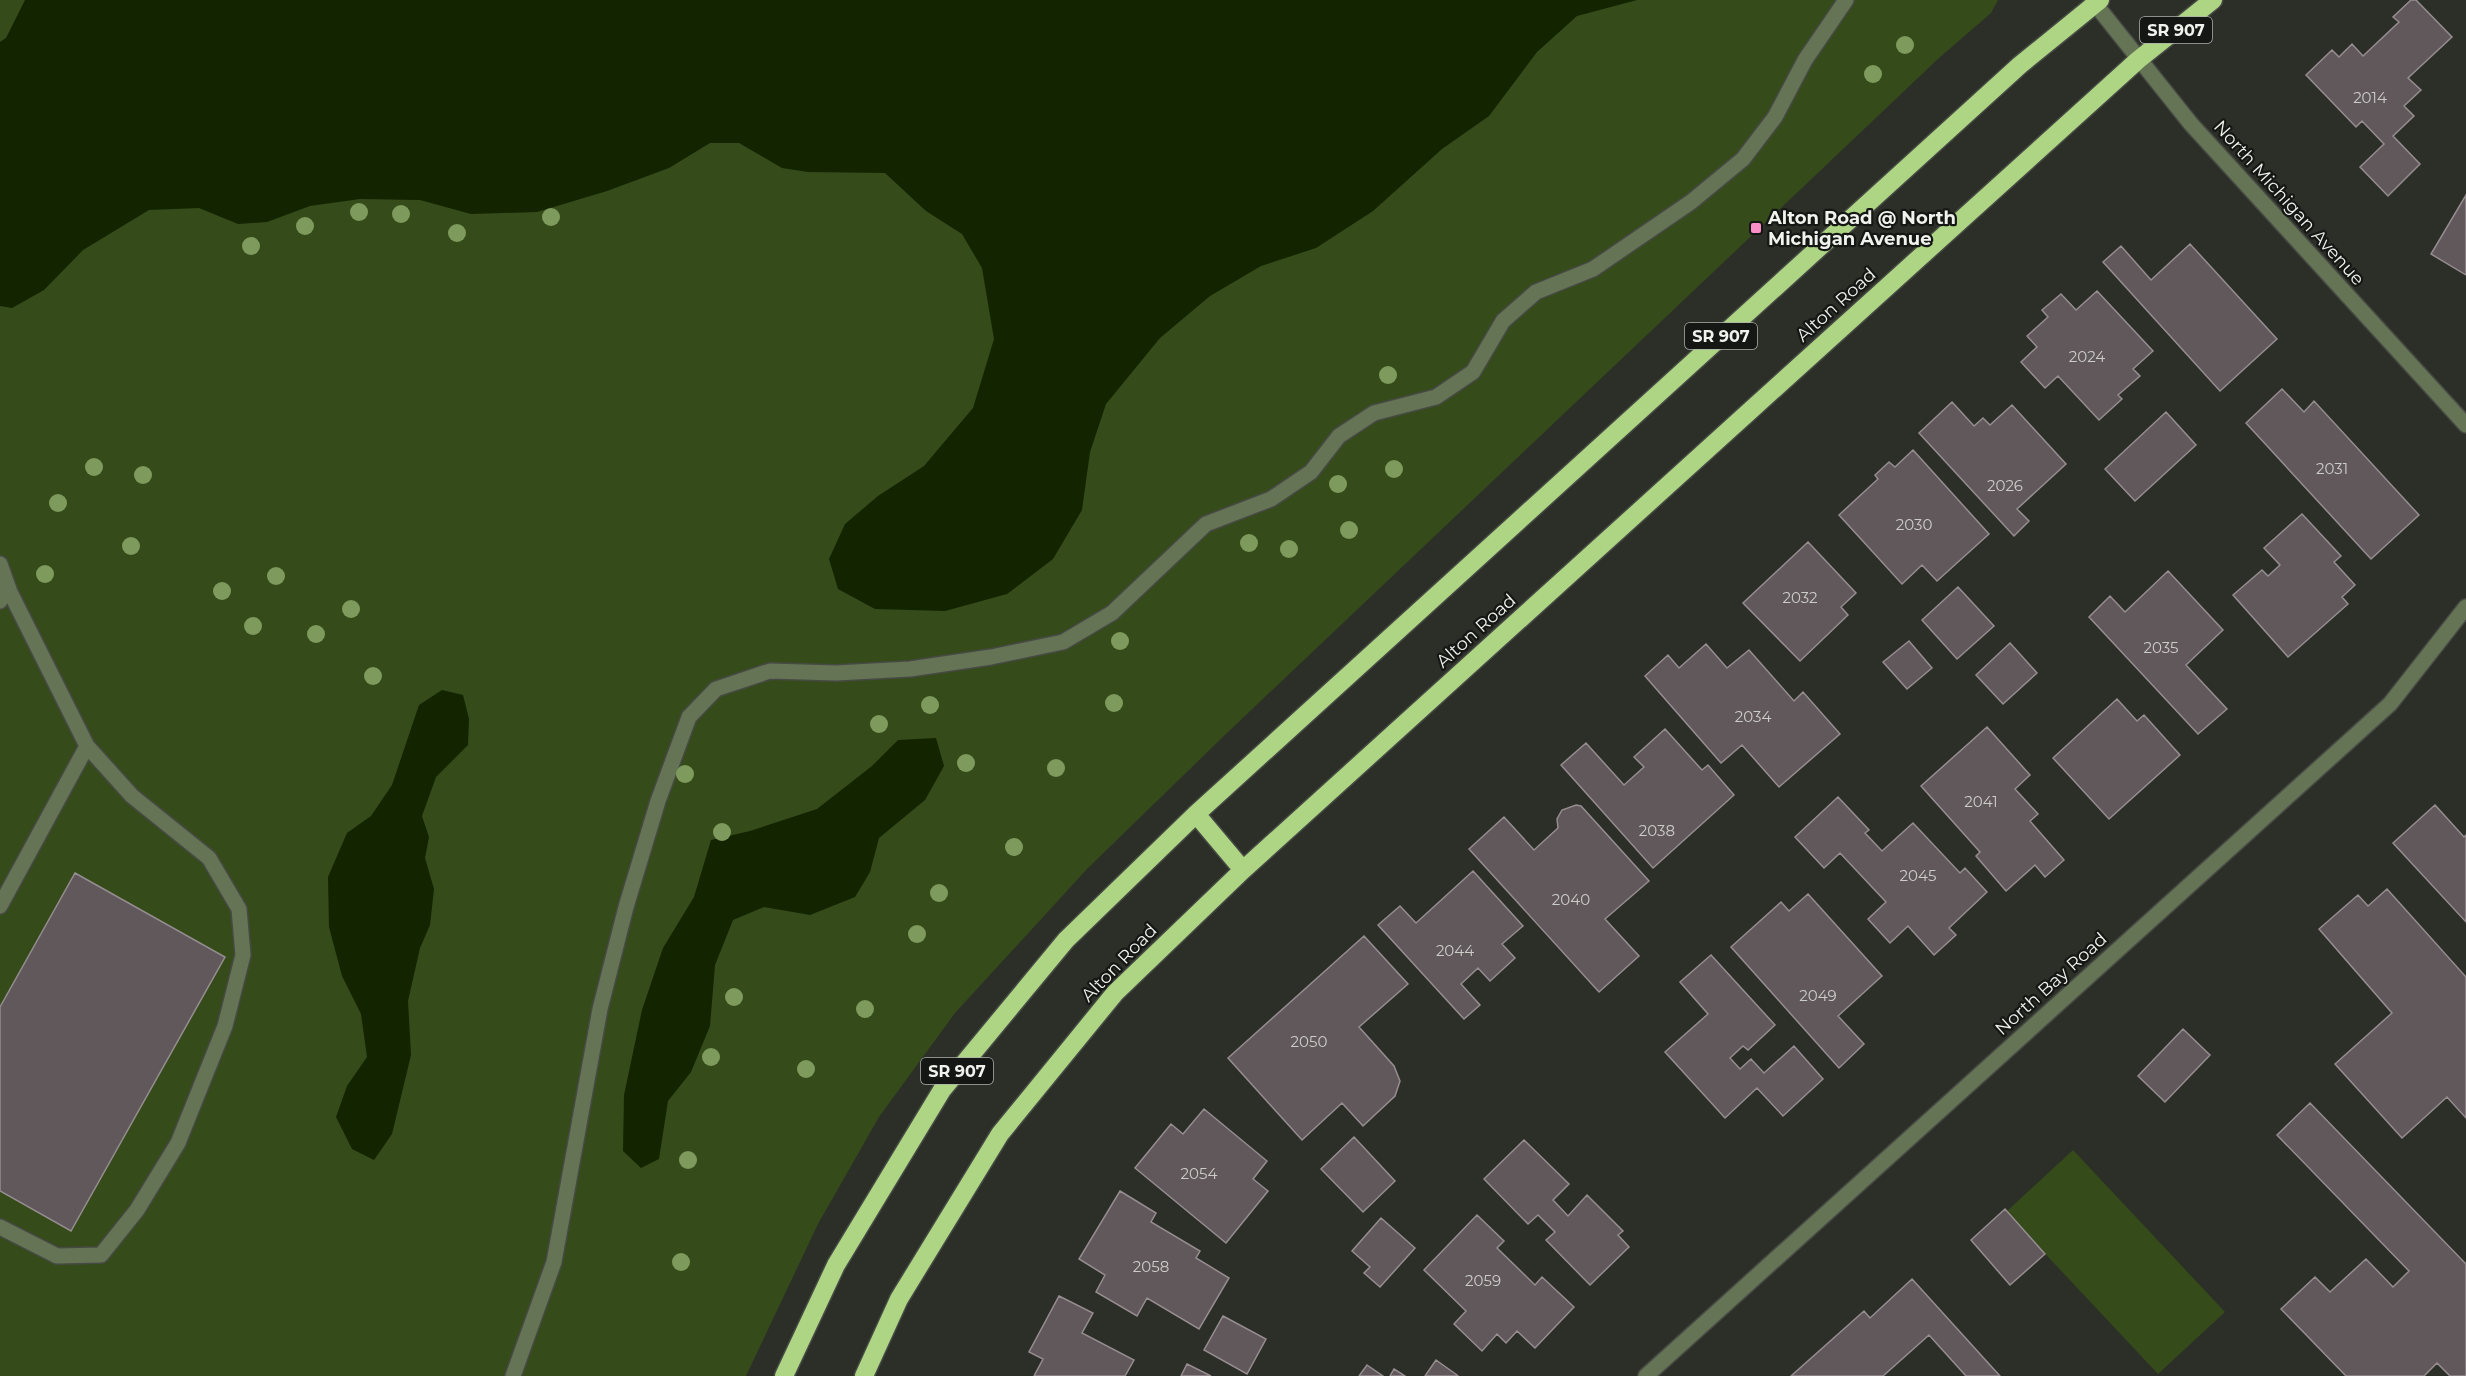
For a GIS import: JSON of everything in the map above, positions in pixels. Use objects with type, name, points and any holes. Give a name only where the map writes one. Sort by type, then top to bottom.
[{"type":"highway","name":"Alton Road","points":[[864,1376],[899,1299],[1000,1134],[1115,993],[1243,870],[2138,60],[2213,0]]},
{"type":"highway","name":"SR 907","points":[[784,1376],[836,1265],[942,1090],[1066,940],[1196,814],[2020,64],[2095,2]]},
{"type":"highway","points":[[1196,814],[1243,870]]},
{"type":"street","points":[[513,1376],[554,1262],[600,1009],[626,907],[658,801],[689,717],[716,688],[770,671],[836,673],[910,669],[991,657],[1063,642],[1112,613],[1206,524],[1271,500],[1311,472],[1340,436],[1374,413],[1436,397],[1473,372],[1503,321],[1536,292],[1593,269],[1691,202],[1743,159],[1775,117],[1805,60],[1846,0]]},
{"type":"street","name":"North Michigan Avenue","points":[[2095,2],[2138,60],[2191,124],[2466,425]]},
{"type":"street","points":[[0,564],[87,746],[132,796],[209,858],[239,909],[243,955],[225,1026],[178,1143],[137,1210],[101,1255],[57,1256],[0,1227]]},
{"type":"street","points":[[0,601],[8,584]]},
{"type":"street","name":"North Bay Road","points":[[1646,1376],[2390,704],[2466,607]]},
{"type":"street","points":[[0,906],[87,746]]},
{"type":"shaded area","points":[[0,0],[1998,0],[1991,13],[1939,58],[1227,733],[1087,869],[955,1013],[879,1117],[818,1224],[746,1376],[0,1376]]},
{"type":"shaded area","points":[[25,0],[1637,0],[1577,16],[1537,52],[1489,116],[1442,149],[1373,211],[1316,248],[1261,266],[1210,296],[1160,338],[1106,404],[1090,452],[1082,510],[1053,559],[1007,594],[945,611],[875,609],[838,589],[829,559],[845,524],[878,496],[924,466],[973,408],[994,339],[982,268],[962,234],[926,211],[885,173],[808,172],[782,168],[739,143],[710,143],[669,168],[607,191],[537,212],[471,214],[420,200],[360,199],[310,206],[267,222],[238,224],[199,208],[149,210],[83,250],[44,290],[12,308],[0,306],[0,42],[6,38]]},
{"type":"shaded area","points":[[442,690],[463,695],[469,719],[468,745],[436,777],[422,816],[429,837],[425,858],[434,889],[430,925],[420,948],[408,1001],[411,1055],[392,1134],[374,1160],[352,1149],[336,1117],[347,1086],[367,1057],[361,1014],[342,976],[329,927],[328,877],[347,833],[371,816],[392,785],[419,705]]},
{"type":"shaded area","points":[[936,738],[944,766],[925,800],[879,838],[870,872],[855,897],[810,915],[764,907],[733,920],[715,965],[710,1026],[691,1072],[668,1101],[659,1159],[641,1168],[623,1151],[624,1095],[642,1010],[663,948],[694,897],[711,840],[750,831],[817,809],[872,766],[898,740]]},
{"type":"shaded area","points":[[2073,1150],[2225,1312],[2158,1374],[2006,1212]]},
{"type":"building","points":[[2411,0],[2416,0],[2452,37],[2408,78],[2421,90],[2404,106],[2414,116],[2393,136],[2420,164],[2388,196],[2360,167],[2384,144],[2362,121],[2356,127],[2306,75],[2332,50],[2339,57],[2352,44],[2363,56],[2399,22],[2393,17]]},
{"type":"building","points":[[2466,195],[2466,275],[2431,254]]},
{"type":"building","points":[[2190,244],[2277,339],[2220,391],[2103,262],[2121,246],[2151,280]]},
{"type":"building","points":[[2097,291],[2153,351],[2133,369],[2140,376],[2118,395],[2122,399],[2099,420],[2058,376],[2045,388],[2021,362],[2037,347],[2027,336],[2048,317],[2042,310],[2061,294],[2076,310]]},
{"type":"building","points":[[2282,389],[2304,412],[2314,401],[2419,515],[2371,559],[2246,423]]},
{"type":"building","points":[[1952,402],[1974,426],[1983,418],[1990,425],[2012,405],[2066,464],[2017,509],[2029,521],[2014,536],[1919,433]]},
{"type":"building","points":[[2166,412],[2196,445],[2135,501],[2105,469]]},
{"type":"building","points":[[1913,450],[1989,534],[1937,581],[1922,565],[1902,584],[1839,515],[1878,479],[1875,475],[1889,462],[1895,467]]},
{"type":"building","points":[[2302,514],[2341,556],[2334,562],[2355,585],[2342,597],[2348,604],[2288,657],[2233,595],[2262,570],[2268,576],[2280,565],[2264,548]]},
{"type":"building","points":[[1808,542],[1856,593],[1841,607],[1848,615],[1800,661],[1743,603]]},
{"type":"building","points":[[2168,571],[2223,630],[2186,665],[2227,709],[2198,734],[2089,617],[2110,596],[2125,612]]},
{"type":"building","points":[[1958,587],[1994,626],[1957,659],[1922,620]]},
{"type":"building","points":[[1909,641],[1932,668],[1907,689],[1883,662]]},
{"type":"building","points":[[2010,643],[2037,673],[2003,704],[1976,675]]},
{"type":"building","points":[[1706,644],[1727,668],[1749,650],[1794,701],[1803,692],[1840,734],[1779,787],[1742,745],[1721,763],[1645,676],[1668,655],[1679,668]]},
{"type":"building","points":[[2117,699],[2137,721],[2144,715],[2180,755],[2109,819],[2053,758]]},
{"type":"building","points":[[1987,727],[2030,775],[2015,789],[2038,814],[2030,821],[2064,860],[2045,877],[2035,865],[2006,891],[1976,856],[1980,852],[1921,786]]},
{"type":"building","points":[[1665,729],[1702,770],[1708,765],[1734,795],[1653,868],[1561,765],[1586,743],[1624,785],[1644,767],[1634,757]]},
{"type":"building","points":[[1838,797],[1869,830],[1865,833],[1882,851],[1913,823],[1960,873],[1965,868],[1987,892],[1949,928],[1956,935],[1934,955],[1908,926],[1890,943],[1868,919],[1886,902],[1840,853],[1824,868],[1795,837]]},
{"type":"building","points":[[1576,805],[1581,806],[1649,881],[1605,919],[1639,956],[1599,992],[1469,849],[1504,817],[1534,850],[1558,828],[1557,819],[1562,810]]},
{"type":"building","points":[[2435,805],[2464,837],[2466,835],[2466,922],[2393,843]]},
{"type":"building","points":[[1473,871],[1523,926],[1502,944],[1515,958],[1490,981],[1478,968],[1461,984],[1480,1005],[1464,1019],[1378,925],[1400,906],[1416,923]]},
{"type":"building","points":[[75,873],[225,957],[71,1231],[0,1191],[0,1007]]},
{"type":"building","points":[[2387,889],[2466,977],[2466,1118],[2447,1097],[2402,1138],[2335,1064],[2392,1013],[2319,929],[2358,895],[2368,906]]},
{"type":"building","points":[[1808,894],[1882,976],[1838,1016],[1864,1044],[1839,1068],[1731,947],[1781,902],[1789,911]]},
{"type":"building","points":[[1364,936],[1408,984],[1359,1027],[1394,1066],[1400,1081],[1395,1096],[1363,1126],[1342,1103],[1302,1140],[1228,1058]]},
{"type":"building","points":[[1711,955],[1775,1025],[1748,1050],[1743,1046],[1730,1058],[1740,1069],[1751,1059],[1764,1073],[1794,1046],[1823,1079],[1783,1116],[1757,1088],[1725,1118],[1665,1052],[1708,1014],[1680,982]]},
{"type":"building","points":[[2183,1029],[2210,1055],[2165,1102],[2138,1076]]},
{"type":"building","points":[[2310,1103],[2466,1264],[2466,1376],[2450,1376],[2437,1363],[2424,1376],[2346,1376],[2281,1309],[2315,1277],[2330,1292],[2366,1259],[2393,1287],[2409,1271],[2277,1135]]},
{"type":"building","points":[[1204,1109],[1267,1161],[1253,1179],[1268,1191],[1226,1243],[1135,1168],[1171,1124],[1183,1134]]},
{"type":"building","points":[[1354,1137],[1395,1181],[1363,1212],[1321,1169]]},
{"type":"building","points":[[1524,1140],[1569,1184],[1553,1200],[1568,1216],[1587,1195],[1623,1231],[1618,1235],[1629,1247],[1590,1285],[1546,1240],[1555,1232],[1538,1215],[1528,1224],[1484,1179]]},
{"type":"building","points":[[1120,1191],[1156,1213],[1151,1222],[1200,1251],[1196,1258],[1229,1278],[1199,1329],[1147,1298],[1137,1316],[1096,1292],[1105,1275],[1079,1259]]},
{"type":"building","points":[[2005,1209],[2045,1254],[2010,1285],[1971,1240]]},
{"type":"building","points":[[1477,1215],[1504,1241],[1497,1248],[1535,1285],[1542,1277],[1574,1307],[1535,1348],[1517,1331],[1506,1343],[1497,1334],[1482,1351],[1454,1324],[1466,1311],[1424,1270]]},
{"type":"building","points":[[1381,1218],[1415,1248],[1380,1287],[1364,1273],[1370,1267],[1352,1251]]},
{"type":"building","points":[[1912,1279],[2000,1376],[1966,1376],[1929,1335],[1883,1376],[1791,1376],[1864,1311],[1870,1318]]},
{"type":"building","points":[[1059,1296],[1093,1313],[1082,1333],[1134,1360],[1125,1376],[1034,1376],[1043,1359],[1029,1352]]},
{"type":"building","points":[[1223,1316],[1266,1339],[1247,1374],[1204,1350]]},
{"type":"building","points":[[1436,1360],[1457,1375],[1458,1376],[1425,1376]]},
{"type":"building","points":[[1187,1364],[1211,1376],[1181,1376]]},
{"type":"building","points":[[1367,1365],[1383,1376],[1359,1376]]},
{"type":"building","points":[[1394,1369],[1405,1376],[1390,1376]]},
{"type":"place","name":"Alton Road @ North Michigan Avenue","points":[[1756,228]]}]
